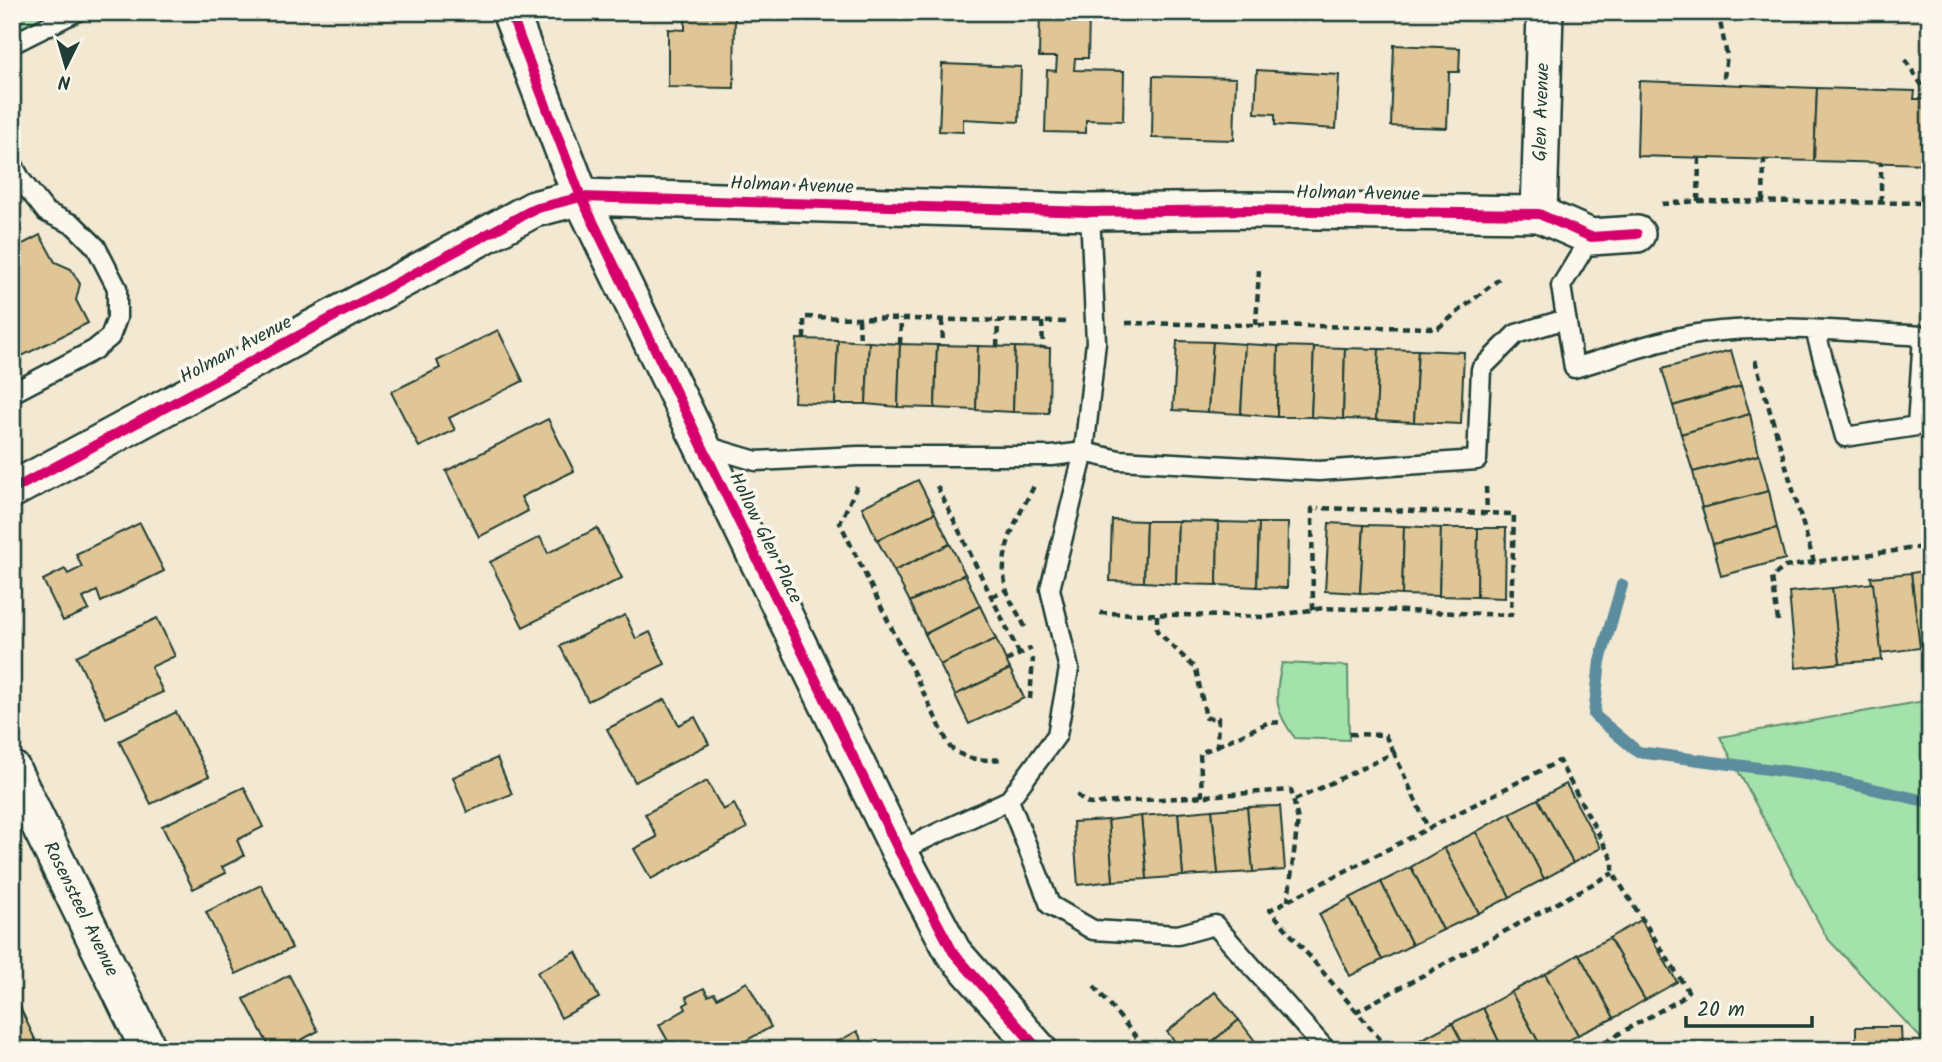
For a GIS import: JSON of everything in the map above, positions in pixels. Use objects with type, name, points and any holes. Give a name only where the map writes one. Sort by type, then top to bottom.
[{"type":"street","name":"Hollow Glen Place","points":[[510,12],[581,197],[899,851],[953,952],[1040,1050]]},
{"type":"street","name":"Glen Avenue","points":[[1539,214],[1545,12]]},
{"type":"street","name":"Holman Avenue","points":[[12,491],[534,209],[581,197],[1090,212],[1247,210],[1539,214],[1591,237],[1644,219]]},
{"type":"street","name":"Rosensteel Avenue","points":[[12,769],[149,1050]]},
{"type":"lane","points":[[12,44],[76,12]]},
{"type":"lane","points":[[12,164],[46,212],[74,225],[96,247],[117,288],[117,318],[110,337],[94,349],[12,393]]},
{"type":"lane","points":[[899,851],[1009,800],[1057,735],[1069,669],[1049,589],[1084,452],[1096,342],[1090,212]]},
{"type":"lane","points":[[1591,237],[1561,286],[1574,368],[1702,333],[1815,330],[1923,337],[1917,426],[1845,437],[1815,330]]},
{"type":"lane","points":[[699,444],[756,461],[858,456],[1052,456],[1084,452],[1119,460],[1319,471],[1477,460],[1481,369],[1516,334],[1566,318]]},
{"type":"lane","points":[[1009,800],[1050,905],[1093,930],[1178,935],[1215,925],[1326,1050]]},
{"type":"path","points":[[1718,12],[1727,56],[1723,84]]},
{"type":"path","points":[[1905,60],[1930,97]]},
{"type":"path","points":[[1698,201],[1699,158]]},
{"type":"path","points":[[1763,201],[1764,159]]},
{"type":"path","points":[[1881,163],[1881,202]]},
{"type":"path","points":[[1644,219],[1698,201],[1930,203]]},
{"type":"path","points":[[1256,325],[1259,269]]},
{"type":"path","points":[[1126,323],[1438,328],[1499,279]]},
{"type":"path","points":[[804,339],[804,317],[1067,322]]},
{"type":"path","points":[[859,318],[860,342]]},
{"type":"path","points":[[901,318],[901,344]]},
{"type":"path","points":[[942,320],[943,345]]},
{"type":"path","points":[[998,321],[998,346]]},
{"type":"path","points":[[1042,322],[1043,348]]},
{"type":"path","points":[[1747,330],[1814,562]]},
{"type":"path","points":[[923,458],[1020,655]]},
{"type":"path","points":[[1027,632],[1006,590],[1003,563],[1007,541],[1039,476]]},
{"type":"path","points":[[1486,487],[1487,513]]},
{"type":"path","points":[[857,489],[841,523],[950,747],[960,756],[980,761],[1000,760],[1008,754]]},
{"type":"path","points":[[1318,501],[1318,508]]},
{"type":"path","points":[[1100,613],[1267,617],[1313,610],[1511,615],[1514,514],[1312,509],[1313,610]]},
{"type":"path","points":[[1778,621],[1772,577],[1785,567],[1930,546]]},
{"type":"path","points":[[992,596],[1006,590]]},
{"type":"path","points":[[1157,615],[1157,631],[1196,669],[1206,718],[1218,718],[1217,746]]},
{"type":"path","points":[[1006,661],[1020,655],[1032,645],[1029,702]]},
{"type":"path","points":[[1202,796],[1200,753],[1267,723],[1283,722]]},
{"type":"path","points":[[1349,734],[1385,735],[1428,828]]},
{"type":"path","points":[[1295,800],[1394,752]]},
{"type":"path","points":[[1385,1050],[1385,1045],[1269,911],[1559,761],[1613,861],[1613,873],[1688,990],[1681,999],[1590,1050]]},
{"type":"path","points":[[1077,795],[1089,804],[1291,790],[1298,820],[1288,901]]},
{"type":"path","points":[[1355,1012],[1613,873]]},
{"type":"path","points":[[1094,986],[1147,1050]]},
{"type":"green space","points":[[12,12],[57,12],[12,35]]},
{"type":"green space","points":[[1282,663],[1348,666],[1349,740],[1295,738],[1279,710],[1277,694]]},
{"type":"green space","points":[[1930,700],[1930,1048],[1827,938],[1720,737]]},
{"type":"building","points":[[685,12],[735,12],[734,88],[668,87],[668,29],[685,30]]},
{"type":"building","points":[[1040,13],[1089,15],[1088,58],[1075,58],[1074,70],[1124,71],[1123,121],[1086,120],[1086,133],[1045,132],[1047,70],[1056,71],[1057,57],[1039,57]]},
{"type":"building","points":[[1394,45],[1460,48],[1459,72],[1449,72],[1447,128],[1391,126]]},
{"type":"building","points":[[942,64],[1021,67],[1019,122],[963,119],[963,132],[939,131]]},
{"type":"building","points":[[1257,70],[1339,75],[1336,129],[1275,125],[1275,114],[1255,113]]},
{"type":"building","points":[[1153,76],[1236,78],[1234,140],[1152,138]]},
{"type":"building","points":[[1639,81],[1817,88],[1814,161],[1637,156]]},
{"type":"building","points":[[1817,88],[1915,91],[1914,99],[1930,99],[1930,164],[1814,161]]},
{"type":"building","points":[[40,235],[55,262],[71,269],[80,284],[76,300],[88,323],[12,361],[12,267],[22,262],[15,248]]},
{"type":"building","points":[[498,330],[523,381],[449,418],[455,430],[419,447],[391,392],[440,368],[437,361]]},
{"type":"building","points":[[797,339],[838,340],[835,404],[794,402]]},
{"type":"building","points":[[838,340],[869,342],[866,404],[835,404]]},
{"type":"building","points":[[1177,341],[1213,342],[1208,412],[1173,410]]},
{"type":"building","points":[[869,342],[900,344],[898,407],[866,404]]},
{"type":"building","points":[[1213,342],[1245,344],[1241,414],[1208,412]]},
{"type":"building","points":[[900,344],[937,345],[935,408],[898,407]]},
{"type":"building","points":[[1245,344],[1278,346],[1277,417],[1241,414]]},
{"type":"building","points":[[937,345],[978,346],[976,410],[935,408]]},
{"type":"building","points":[[978,346],[1015,347],[1013,412],[976,410]]},
{"type":"building","points":[[1278,346],[1314,347],[1311,417],[1277,417]]},
{"type":"building","points":[[1015,347],[1050,348],[1049,413],[1013,412]]},
{"type":"building","points":[[1314,347],[1345,348],[1343,419],[1311,417]]},
{"type":"building","points":[[1345,348],[1379,349],[1376,420],[1343,419]]},
{"type":"building","points":[[1379,349],[1418,350],[1414,422],[1376,420]]},
{"type":"building","points":[[1418,350],[1464,352],[1461,424],[1414,422]]},
{"type":"building","points":[[1731,350],[1741,386],[1673,406],[1662,369]]},
{"type":"building","points":[[1741,386],[1750,414],[1681,434],[1673,406]]},
{"type":"building","points":[[1750,414],[1759,455],[1693,472],[1681,434]]},
{"type":"building","points":[[548,419],[574,471],[521,497],[528,511],[479,537],[446,471]]},
{"type":"building","points":[[1759,455],[1769,491],[1702,508],[1693,472]]},
{"type":"building","points":[[918,480],[935,513],[877,540],[862,507]]},
{"type":"building","points":[[1769,491],[1777,528],[1713,544],[1702,508]]},
{"type":"building","points":[[935,513],[950,544],[894,571],[877,540]]},
{"type":"building","points":[[1112,520],[1146,521],[1144,582],[1110,581]]},
{"type":"building","points":[[1146,521],[1178,521],[1176,584],[1144,582]]},
{"type":"building","points":[[1178,521],[1218,522],[1217,585],[1176,584]]},
{"type":"building","points":[[1218,522],[1259,523],[1257,587],[1217,585]]},
{"type":"building","points":[[140,523],[164,571],[101,602],[97,591],[83,598],[89,610],[63,621],[43,580],[65,569],[68,574],[82,567],[76,554]]},
{"type":"building","points":[[1259,523],[1288,523],[1287,588],[1257,587]]},
{"type":"building","points":[[1329,523],[1364,525],[1360,593],[1325,591]]},
{"type":"building","points":[[1364,525],[1404,526],[1402,595],[1360,593]]},
{"type":"building","points":[[1404,526],[1441,528],[1439,596],[1402,595]]},
{"type":"building","points":[[597,528],[622,578],[523,627],[490,562],[540,537],[548,553]]},
{"type":"building","points":[[1441,528],[1478,528],[1477,597],[1439,596]]},
{"type":"building","points":[[1478,528],[1506,528],[1505,598],[1477,597]]},
{"type":"building","points":[[1777,528],[1785,559],[1721,576],[1713,544]]},
{"type":"building","points":[[950,544],[965,574],[910,602],[894,571]]},
{"type":"building","points":[[1930,570],[1930,647],[1920,648],[1911,573]]},
{"type":"building","points":[[1911,573],[1920,648],[1881,653],[1871,577]]},
{"type":"building","points":[[965,574],[980,606],[925,634],[910,602]]},
{"type":"building","points":[[1873,583],[1882,660],[1840,663],[1832,588]]},
{"type":"building","points":[[1832,588],[1840,663],[1796,668],[1789,592]]},
{"type":"building","points":[[980,606],[996,639],[940,665],[925,634]]},
{"type":"building","points":[[625,615],[636,639],[650,632],[665,664],[588,701],[560,646]]},
{"type":"building","points":[[157,618],[175,656],[151,667],[163,692],[106,718],[76,656]]},
{"type":"building","points":[[996,639],[1010,669],[955,695],[940,665]]},
{"type":"building","points":[[1010,669],[1024,698],[969,724],[955,695]]},
{"type":"building","points":[[665,699],[679,725],[695,717],[709,744],[635,782],[607,729]]},
{"type":"building","points":[[176,712],[209,776],[151,804],[119,741]]},
{"type":"building","points":[[497,758],[512,794],[467,812],[453,777]]},
{"type":"building","points":[[707,781],[723,810],[734,804],[747,828],[651,879],[634,849],[657,837],[645,814]]},
{"type":"building","points":[[1566,784],[1601,848],[1573,863],[1538,799]]},
{"type":"building","points":[[244,787],[263,827],[237,840],[244,856],[222,867],[226,873],[193,889],[162,826]]},
{"type":"building","points":[[1538,799],[1573,863],[1544,879],[1510,813]]},
{"type":"building","points":[[1280,806],[1285,870],[1253,872],[1247,807]]},
{"type":"building","points":[[1247,807],[1253,872],[1218,874],[1212,810]]},
{"type":"building","points":[[1212,810],[1218,874],[1183,876],[1178,813]]},
{"type":"building","points":[[1178,813],[1183,876],[1147,879],[1141,816]]},
{"type":"building","points":[[1510,813],[1544,879],[1510,897],[1476,832]]},
{"type":"building","points":[[1141,816],[1147,879],[1113,881],[1108,820]]},
{"type":"building","points":[[1108,820],[1113,881],[1078,885],[1073,822]]},
{"type":"building","points":[[1476,832],[1510,897],[1479,913],[1444,848]]},
{"type":"building","points":[[1444,848],[1479,913],[1443,930],[1411,867]]},
{"type":"building","points":[[1411,867],[1443,930],[1412,945],[1381,882]]},
{"type":"building","points":[[1381,882],[1412,945],[1382,960],[1350,898]]},
{"type":"building","points":[[261,885],[292,948],[236,974],[206,912]]},
{"type":"building","points":[[1350,898],[1382,960],[1350,976],[1319,914]]},
{"type":"building","points":[[1641,920],[1677,982],[1645,1000],[1609,938]]},
{"type":"building","points":[[1609,938],[1645,1000],[1614,1018],[1579,954]]},
{"type":"building","points":[[576,952],[599,998],[561,1018],[537,972]]},
{"type":"building","points":[[1579,954],[1614,1018],[1578,1035],[1545,974]]},
{"type":"building","points":[[1545,974],[1578,1035],[1551,1050],[1543,1050],[1511,992]]},
{"type":"building","points":[[289,975],[318,1031],[283,1050],[271,1050],[244,999]]},
{"type":"building","points":[[747,982],[771,1027],[729,1050],[673,1050],[659,1025],[686,1009],[684,1005],[689,1002],[686,997],[704,988],[708,996],[714,993],[717,998]]},
{"type":"building","points":[[1215,992],[1239,1020],[1202,1050],[1182,1050],[1167,1032]]},
{"type":"building","points":[[1511,992],[1543,1050],[1503,1050],[1483,1008]]},
{"type":"building","points":[[17,1001],[40,1050],[12,1050],[12,1004]]},
{"type":"building","points":[[1483,1008],[1503,1050],[1466,1050],[1452,1023]]},
{"type":"building","points":[[1239,1020],[1258,1045],[1253,1050],[1202,1050]]},
{"type":"building","points":[[1452,1023],[1466,1050],[1428,1050],[1422,1039]]},
{"type":"building","points":[[1856,1027],[1901,1027],[1902,1050],[1856,1050]]},
{"type":"building","points":[[857,1031],[867,1050],[823,1050]]},
{"type":"building","points":[[1422,1039],[1428,1050],[1400,1050]]},
{"type":"waterway","points":[[1622,585],[1600,661],[1594,715],[1638,752],[1813,775],[1925,801],[1930,798]]},
{"type":"cycle path","points":[[510,12],[581,197],[899,851],[953,952],[1039,1050]]},
{"type":"cycle path","points":[[12,490],[534,209],[581,197],[1090,212],[1247,210],[1539,214],[1591,237],[1637,234]]}]
